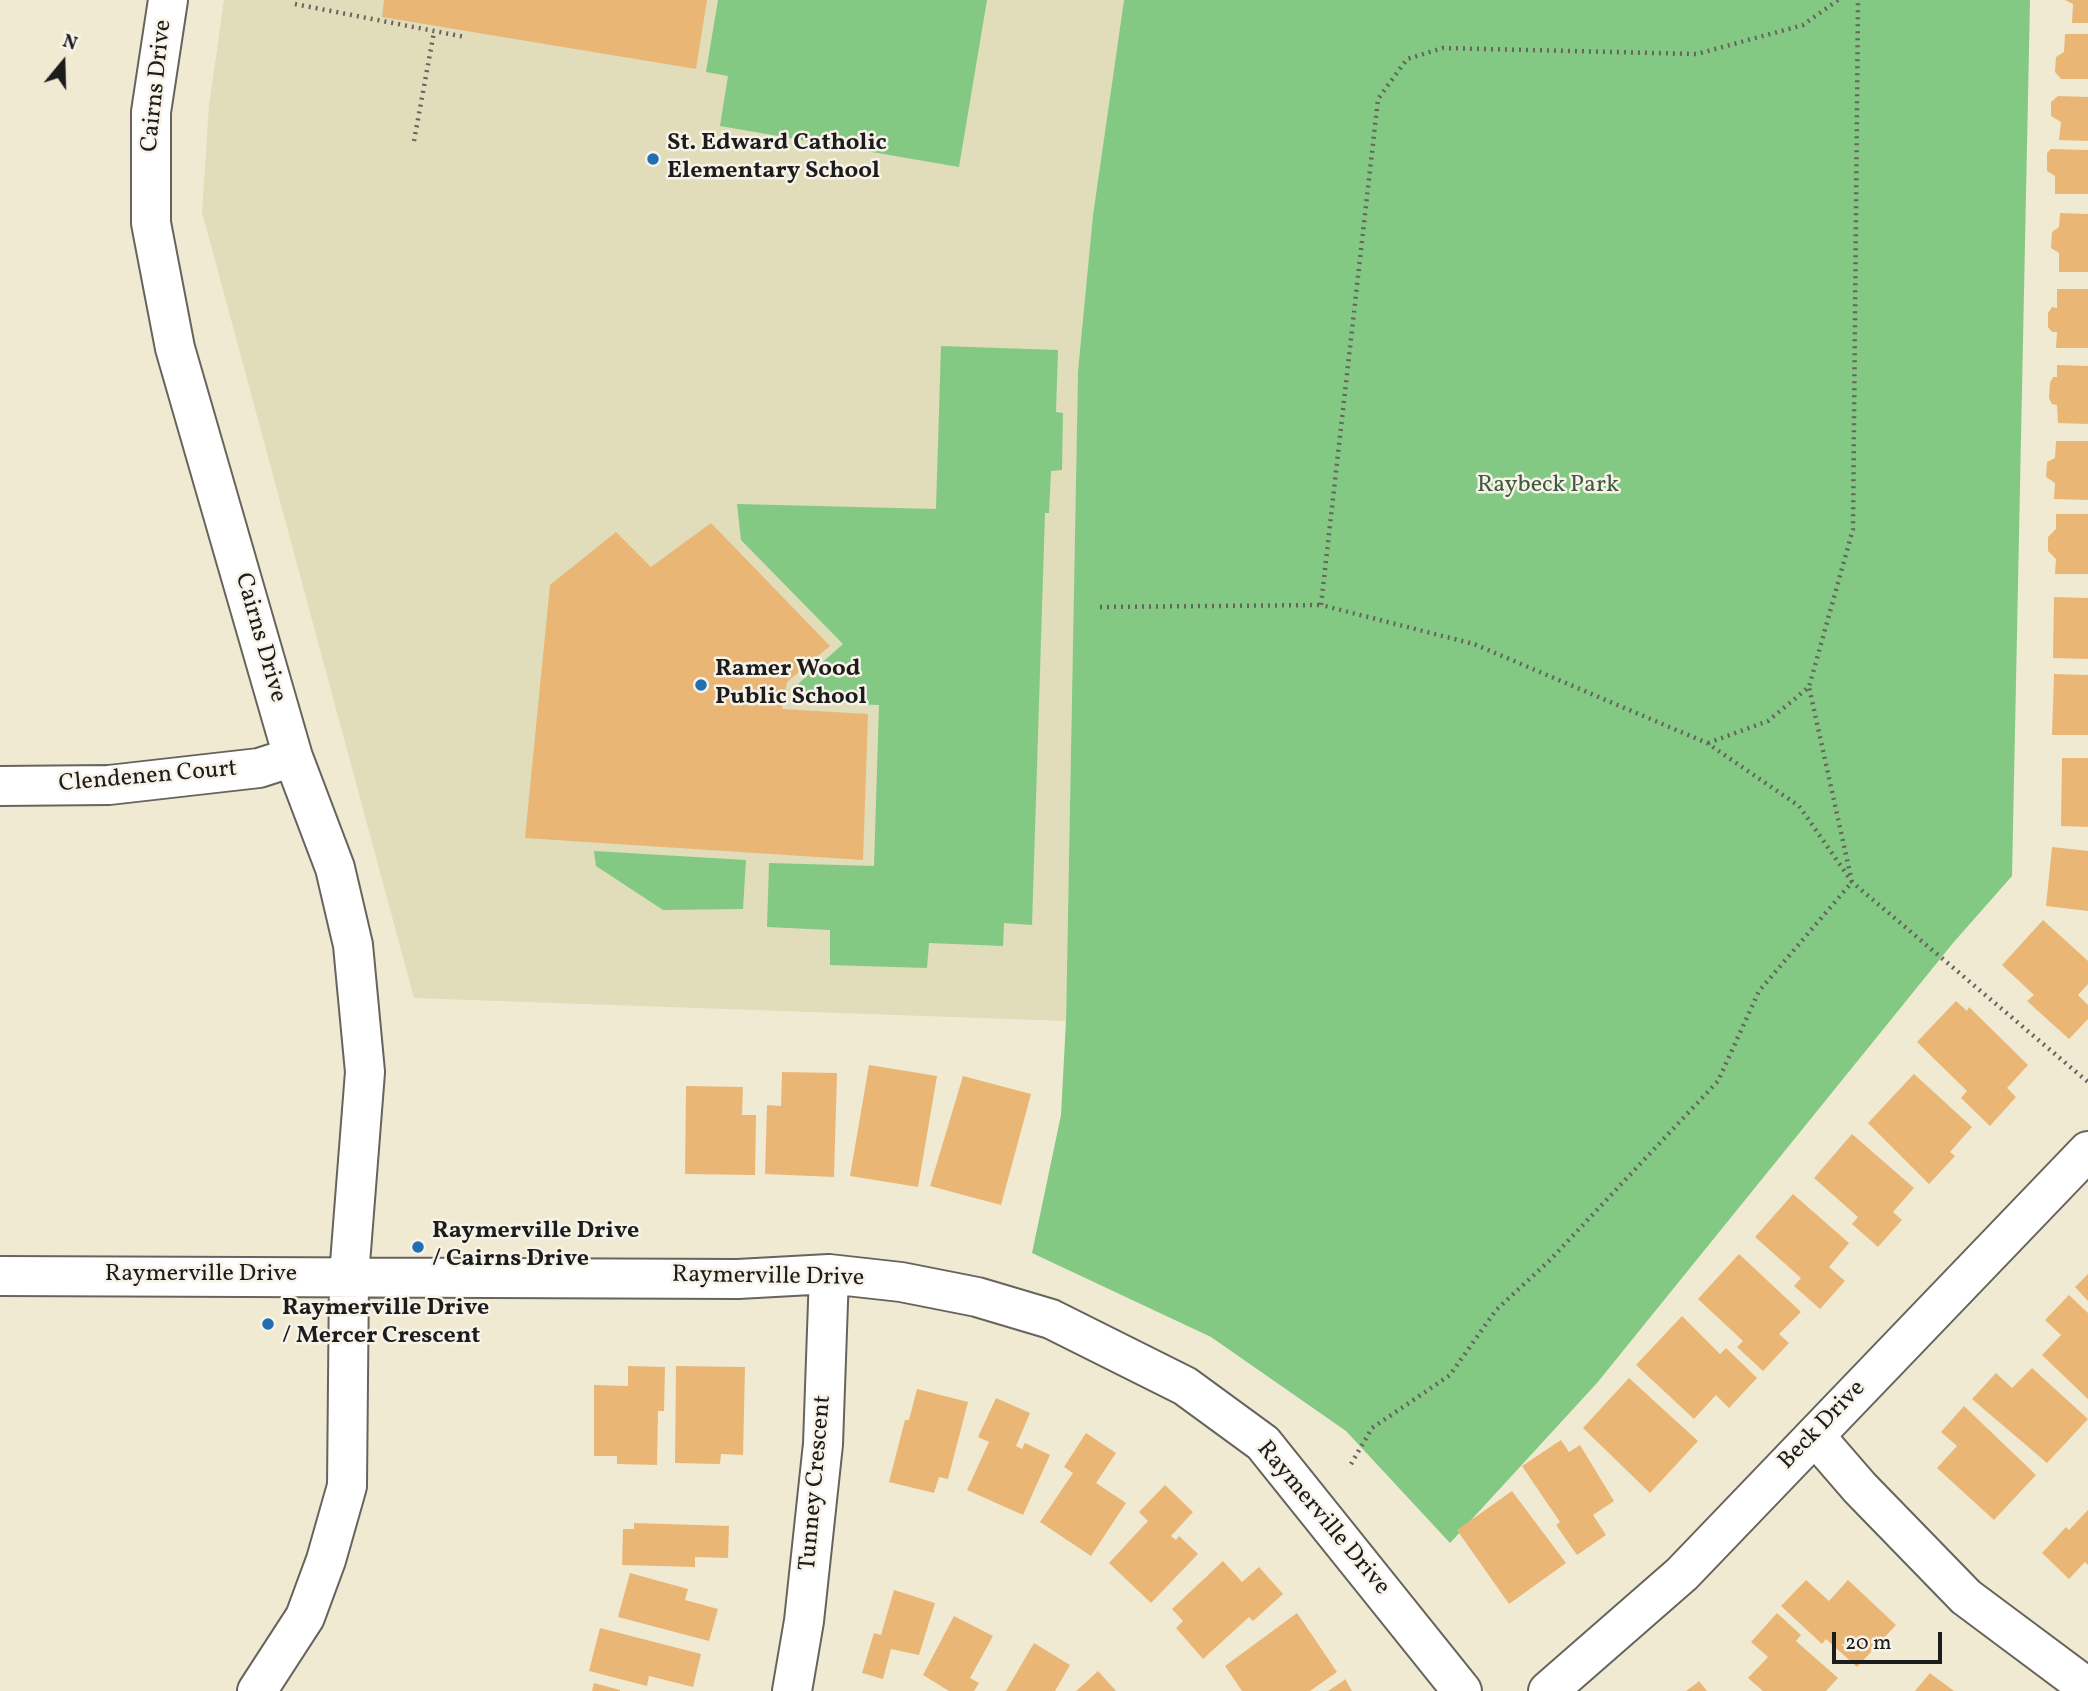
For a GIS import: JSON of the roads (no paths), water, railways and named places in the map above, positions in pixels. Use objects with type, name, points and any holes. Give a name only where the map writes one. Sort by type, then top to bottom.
[{"type":"street","name":"Cairns Drive","points":[[168,0],[151,112],[151,222],[175,348],[293,757],[335,868],[353,945],[365,1072],[349,1276],[347,1486],[326,1560],[305,1617],[257,1691]]},
{"type":"street","name":"Clendenen Court","points":[[0,786],[109,785],[259,768],[293,757]]},
{"type":"street","name":"Beck Drive","points":[[1548,1691],[1682,1574],[2088,1151]]},
{"type":"street","name":"Raymerville Drive","points":[[0,1276],[738,1279],[829,1274],[901,1282],[977,1297],[1051,1319],[1185,1386],[1263,1443],[1462,1691]]},
{"type":"street","name":"Tunney Crescent","points":[[792,1691],[804,1621],[823,1444],[829,1274]]},
{"type":"street","points":[[1815,1436],[1860,1488],[1966,1597],[2088,1688]]},
{"type":"place","name":"St. Edward Catholic Elementary School","points":[[653,159]]},
{"type":"place","name":"Ramer Wood Public School","points":[[701,685]]},
{"type":"place","name":"Raymerville Drive / Cairns Drive","points":[[418,1247]]},
{"type":"place","name":"Raymerville Drive / Mercer Crescent","points":[[268,1324]]},
{"type":"park label","name":"Raybeck Park","points":[[1548,487]]}]
